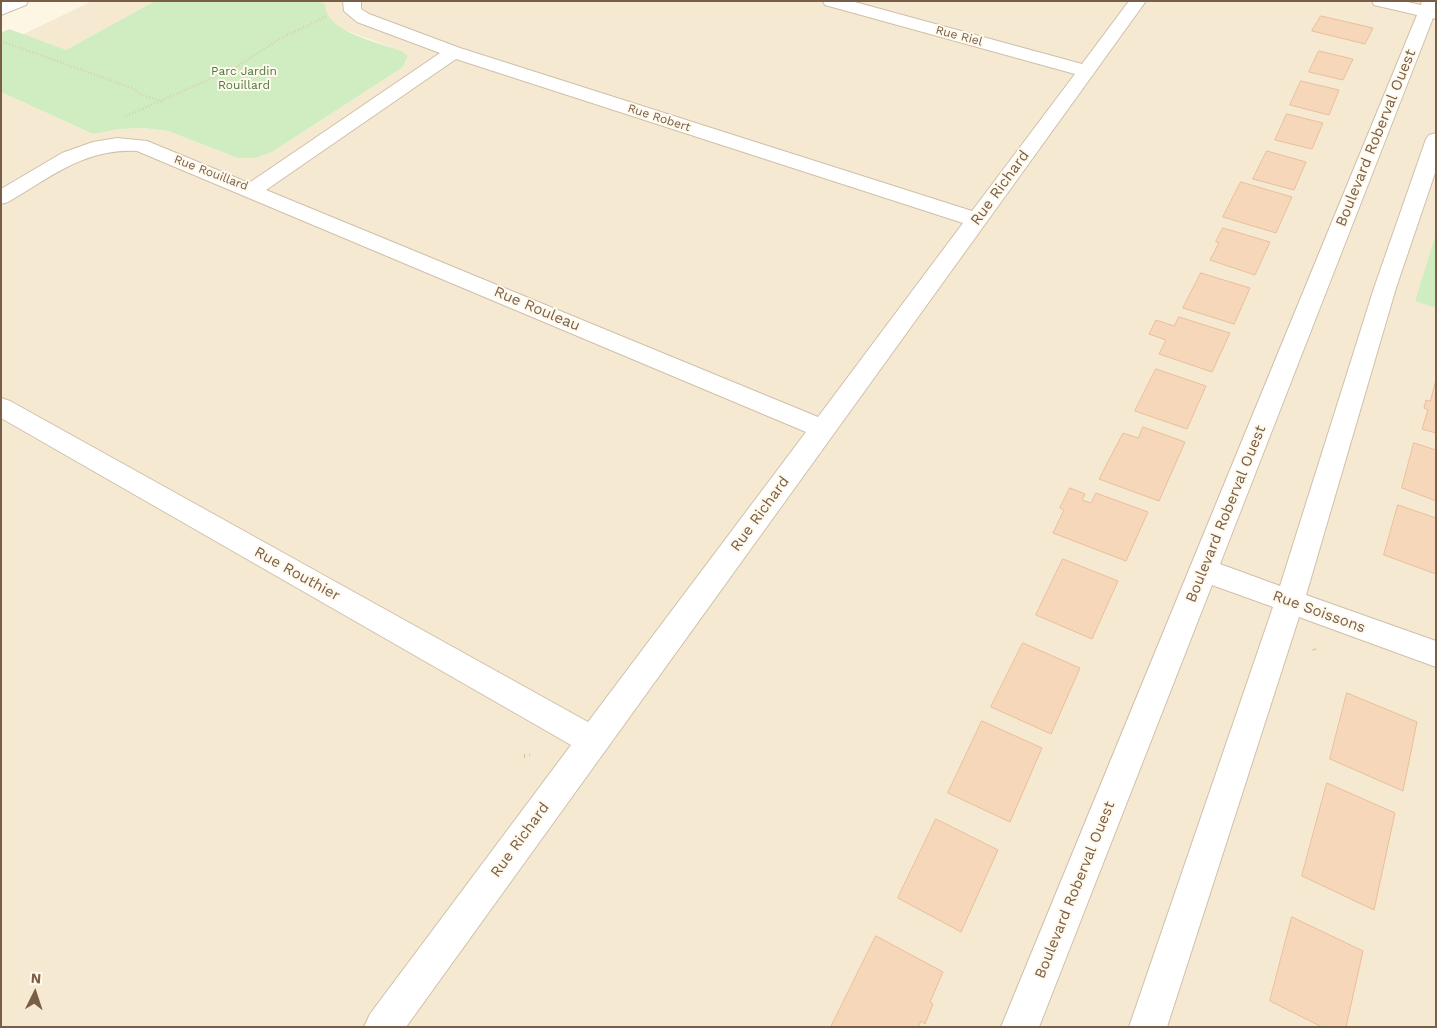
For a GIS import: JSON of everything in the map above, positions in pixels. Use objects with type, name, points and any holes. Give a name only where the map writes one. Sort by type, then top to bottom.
[{"type":"street","points":[[1,10],[20,1]]},
{"type":"street","name":"Rue Riel","points":[[831,1],[1086,71]]},
{"type":"street","name":"Rue Richard","points":[[383,1027],[1138,1]]},
{"type":"street","points":[[1380,1],[1431,9]]},
{"type":"street","name":"Rue Robert","points":[[351,2],[353,11],[363,18],[454,52],[977,220]]},
{"type":"street","name":"Boulevard Roberval Ouest","points":[[1020,1027],[1431,9]]},
{"type":"street","name":"Rue Rouillard","points":[[1,198],[77,154],[94,148],[116,144],[140,145],[252,190],[454,52]]},
{"type":"street","points":[[1148,1027],[1289,602],[1385,288],[1436,139]]},
{"type":"street","name":"Rue Rouleau","points":[[252,190],[822,429]]},
{"type":"street","name":"Rue Routhier","points":[[1,407],[593,741]]},
{"type":"street","name":"Rue Soissons","points":[[1203,570],[1436,654]]},
{"type":"path","points":[[120,119],[235,68],[279,39],[329,15]]},
{"type":"path","points":[[1,41],[132,88],[142,95],[162,102]]},
{"type":"path","points":[[1314,649],[1316,654]]},
{"type":"path","points":[[524,756],[530,755]]},
{"type":"shaded area","points":[[92,1],[155,1],[66,50],[1,45]]},
{"type":"shaded area","points":[[317,1],[1436,1],[1436,233],[1415,301],[1436,308],[1436,1027],[1,1027],[1,92],[93,134],[120,129],[144,128],[168,131],[238,158],[256,158],[272,152],[403,67],[408,57],[402,51],[342,29],[330,20],[325,11],[325,4]]},
{"type":"green space","name":"Parc Jardin Rouillard","points":[[155,1],[317,1],[325,4],[327,14],[343,29],[368,40],[402,51],[408,56],[403,67],[272,152],[256,158],[238,158],[168,131],[144,128],[120,129],[93,134],[1,92],[1,33],[9,29],[66,50]]},
{"type":"green space","points":[[1436,233],[1436,308],[1415,301]]},
{"type":"building","points":[[1321,16],[1373,28],[1365,44],[1312,31]]},
{"type":"building","points":[[1319,51],[1353,59],[1343,80],[1309,72]]},
{"type":"building","points":[[1301,81],[1339,90],[1329,115],[1290,105]]},
{"type":"building","points":[[1287,114],[1323,123],[1312,149],[1275,140]]},
{"type":"building","points":[[1267,151],[1306,162],[1294,190],[1253,179]]},
{"type":"building","points":[[1241,182],[1292,197],[1276,233],[1223,217]]},
{"type":"building","points":[[1223,228],[1270,242],[1255,275],[1210,260],[1219,243],[1216,242]]},
{"type":"building","points":[[1201,273],[1250,288],[1234,324],[1183,308]]},
{"type":"building","points":[[1179,317],[1230,333],[1212,372],[1159,354],[1166,340],[1149,334],[1156,320],[1174,326]]},
{"type":"building","points":[[1156,369],[1206,386],[1187,429],[1135,411]]},
{"type":"building","points":[[1436,380],[1436,433],[1422,429],[1428,410],[1424,408],[1426,400],[1430,401]]},
{"type":"building","points":[[1143,427],[1185,442],[1159,501],[1099,479],[1123,433],[1138,438]]},
{"type":"building","points":[[1414,443],[1436,450],[1436,501],[1402,488]]},
{"type":"building","points":[[1070,488],[1085,494],[1082,500],[1091,503],[1096,493],[1148,512],[1126,561],[1053,533],[1064,510],[1060,508]]},
{"type":"building","points":[[1398,505],[1436,518],[1436,574],[1384,555]]},
{"type":"building","points":[[1063,559],[1118,581],[1092,639],[1036,615]]},
{"type":"building","points":[[1023,643],[1080,668],[1051,734],[991,707]]},
{"type":"building","points":[[1347,693],[1417,722],[1403,791],[1330,759]]},
{"type":"building","points":[[982,721],[1042,748],[1010,822],[948,793]]},
{"type":"building","points":[[1327,783],[1395,813],[1374,910],[1302,876]]},
{"type":"building","points":[[936,819],[998,850],[961,932],[898,898]]},
{"type":"building","points":[[1292,917],[1363,951],[1346,1027],[1322,1027],[1270,1001]]},
{"type":"building","points":[[876,936],[943,972],[930,1002],[933,1004],[925,1024],[921,1021],[918,1027],[831,1027]]}]
